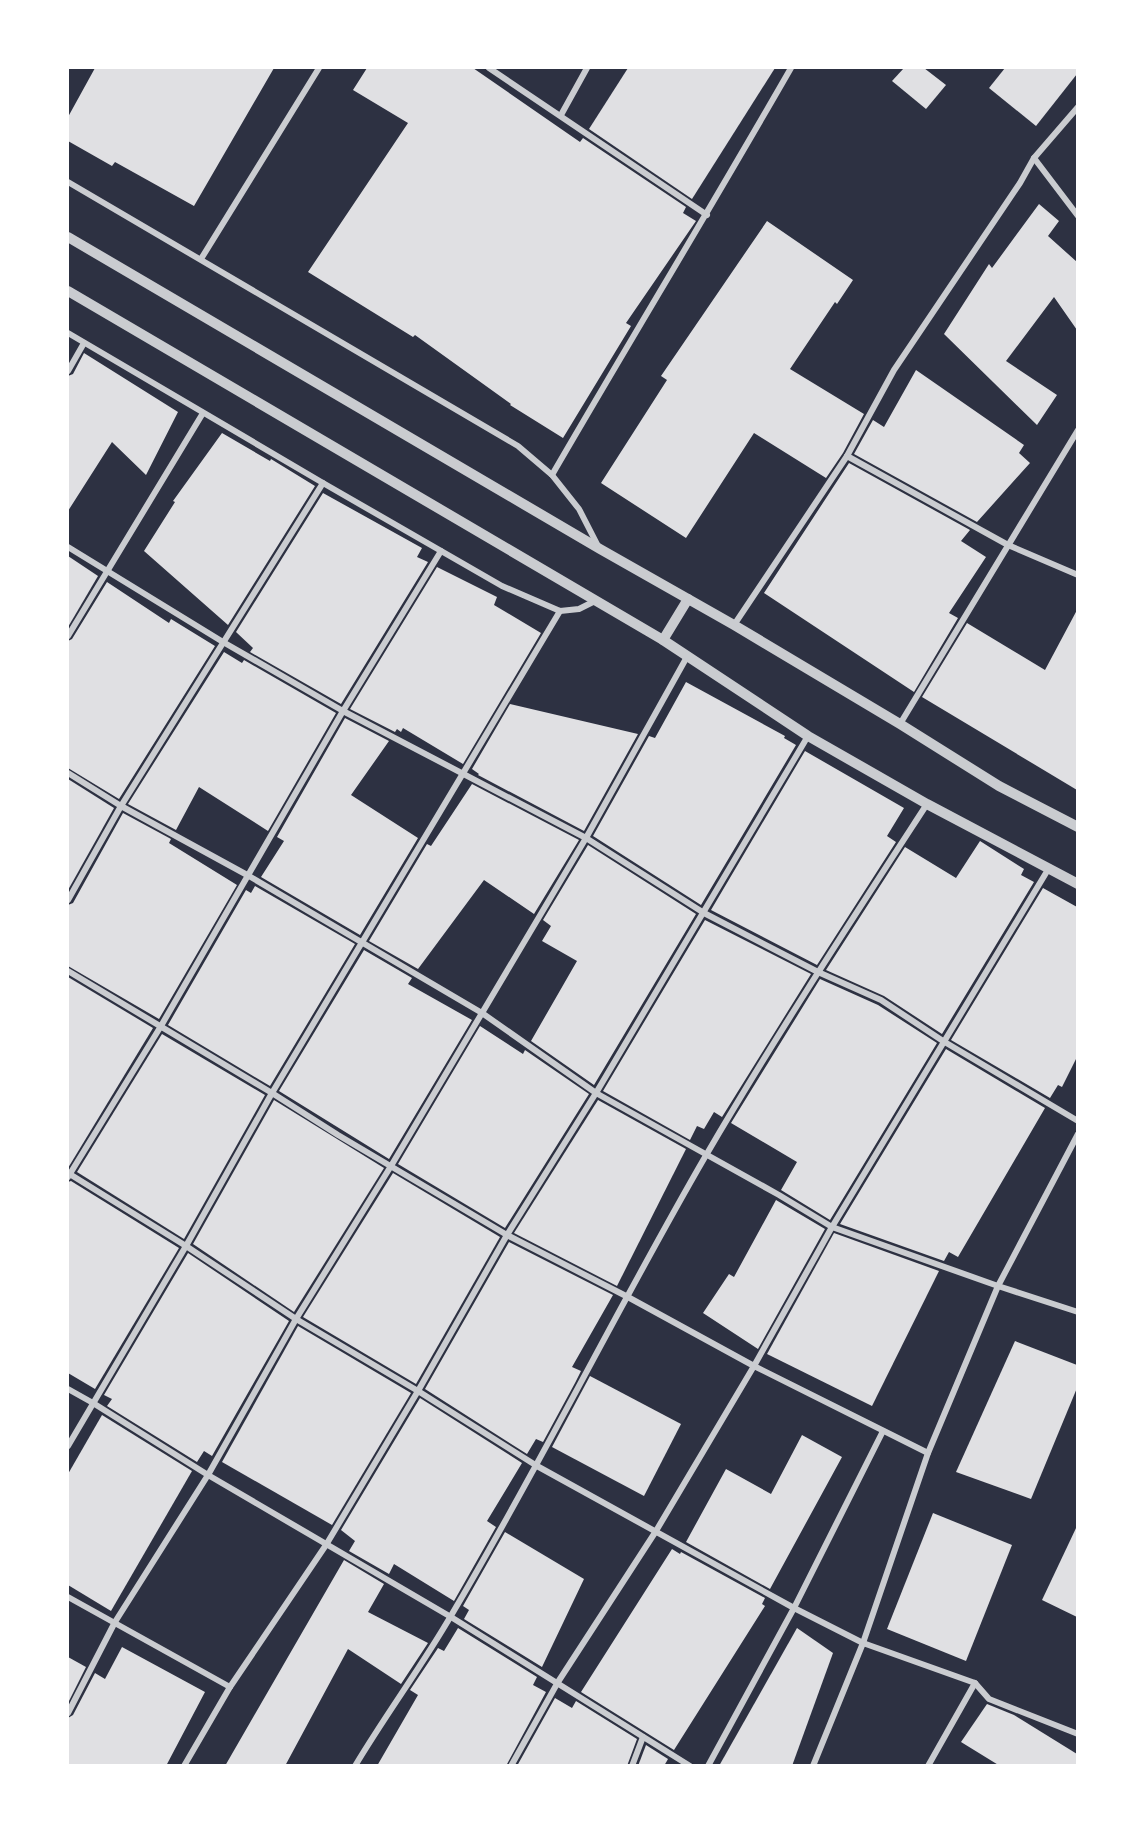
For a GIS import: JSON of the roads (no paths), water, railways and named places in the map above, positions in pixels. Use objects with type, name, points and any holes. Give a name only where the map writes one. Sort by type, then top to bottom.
[{"type":"street","points":[[201,260],[319,68]]},
{"type":"street","points":[[489,68],[707,215]]},
{"type":"street","points":[[561,115],[587,68]]},
{"type":"street","points":[[552,475],[626,347],[707,215],[791,68]]},
{"type":"street","points":[[734,625],[847,456],[894,370],[1020,183],[1034,158],[1077,107]]},
{"type":"street","points":[[1034,158],[1077,216]]},
{"type":"street","points":[[68,182],[518,446],[552,475],[579,509],[600,549]]},
{"type":"street","points":[[68,237],[734,625],[999,786],[1077,827]]},
{"type":"street","points":[[68,291],[597,600],[688,655],[808,736],[927,804],[1077,884]]},
{"type":"street","points":[[68,333],[502,586],[560,611],[579,609],[597,600]]},
{"type":"street","points":[[68,371],[84,343]]},
{"type":"street","points":[[68,636],[203,413]]},
{"type":"street","points":[[900,724],[1077,430]]},
{"type":"street","points":[[847,456],[1008,545],[1077,575]]},
{"type":"street","points":[[68,900],[121,806],[323,483]]},
{"type":"street","points":[[68,547],[343,711],[586,838],[704,913],[818,972],[881,1000],[943,1041],[1077,1121]]},
{"type":"street","points":[[441,551],[343,711],[161,1026],[68,1174],[186,1246],[296,1319],[418,1391],[537,1466],[794,1608],[863,1643],[975,1683],[990,1699],[1077,1734]]},
{"type":"street","points":[[663,640],[688,599]]},
{"type":"street","points":[[68,1446],[186,1246],[272,1093],[560,611]]},
{"type":"street","points":[[68,1713],[115,1622],[208,1475],[296,1319],[391,1166],[586,838],[688,655]]},
{"type":"street","points":[[184,1766],[230,1686],[326,1545],[507,1235],[596,1093],[808,736]]},
{"type":"street","points":[[68,773],[121,806],[249,876],[482,1013],[596,1093],[832,1227],[1077,1312]]},
{"type":"street","points":[[356,1766],[451,1617],[537,1466],[626,1296],[707,1154],[818,972],[927,804]]},
{"type":"street","points":[[511,1766],[558,1682],[657,1531],[832,1227],[1048,868]]},
{"type":"street","points":[[68,971],[507,1235],[626,1296],[754,1366],[928,1453]]},
{"type":"street","points":[[813,1766],[863,1643],[928,1453],[998,1286],[1077,1134]]},
{"type":"street","points":[[68,1389],[208,1475],[451,1617],[690,1766]]},
{"type":"street","points":[[708,1766],[794,1608],[883,1431]]},
{"type":"street","points":[[68,1597],[230,1686]]},
{"type":"street","points":[[928,1766],[975,1683]]},
{"type":"street","points":[[632,1766],[643,1737]]}]
